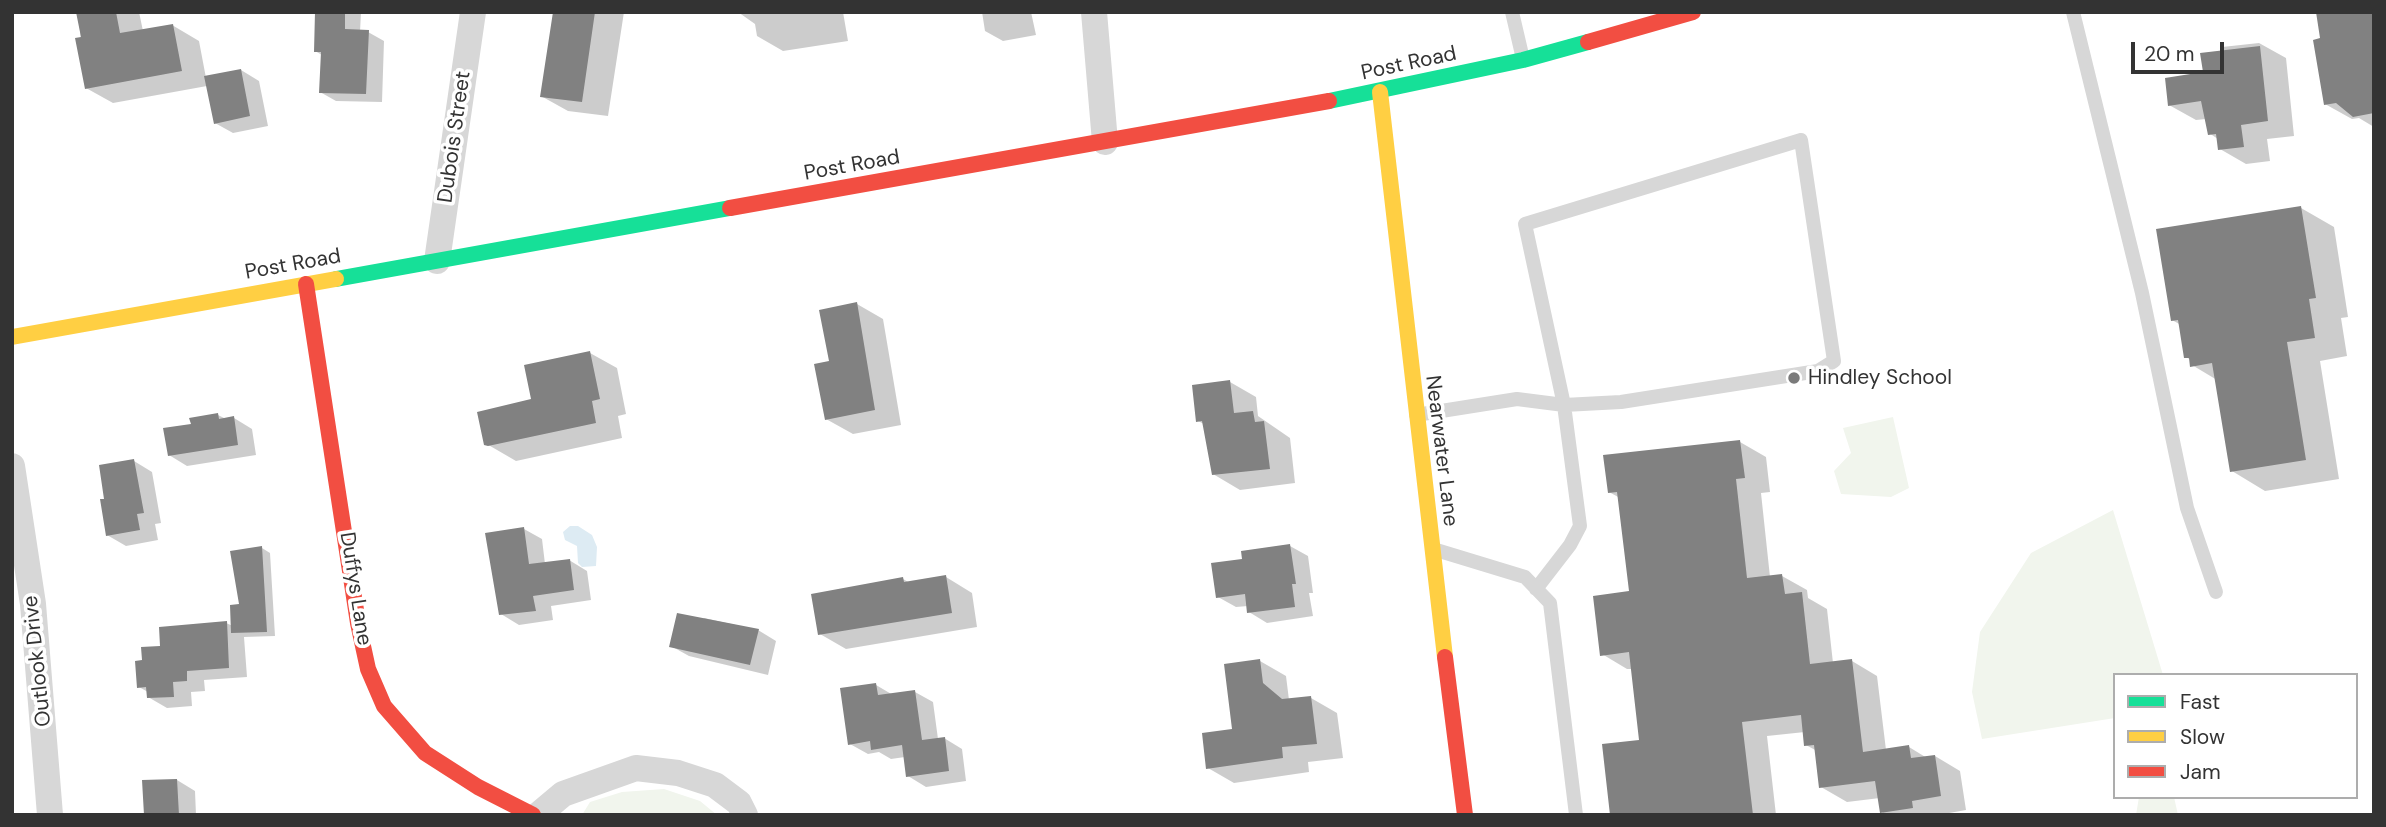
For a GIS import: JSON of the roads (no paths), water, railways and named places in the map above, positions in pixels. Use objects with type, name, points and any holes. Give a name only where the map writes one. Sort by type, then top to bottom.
[{"type":"main road","name":"Post Road","points":[[12,337],[1380,92],[1523,60],[1684,14]]},
{"type":"main road","name":"Nearwater Lane","points":[[1380,92],[1415,415],[1465,815]]},
{"type":"main road","name":"Duffys Lane","points":[[306,284],[358,623],[368,669],[384,706],[425,753],[478,787],[535,815]]},
{"type":"street","name":"Dubois Street","points":[[437,261],[473,12]]},
{"type":"street","points":[[1094,12],[1105,142]]},
{"type":"street","name":"Outlook Drive","points":[[12,466],[33,604],[50,815]]},
{"type":"street","name":"Duffys Lane","points":[[535,815],[563,794],[636,768],[678,772],[715,785],[739,803],[745,815]]},
{"type":"lane","points":[[1512,12],[1523,60]]},
{"type":"lane","points":[[2073,12],[2142,293],[2187,508],[2216,592]]},
{"type":"lane","points":[[1415,415],[1517,399],[1564,405],[1621,402],[1818,371],[1834,361],[1801,139],[1525,224],[1546,311],[1564,405],[1580,526],[1570,545],[1536,589]]},
{"type":"lane","points":[[1433,549],[1525,577],[1550,603],[1577,815]]},
{"type":"place","name":"Hindley School","points":[[1794,378]]}]
